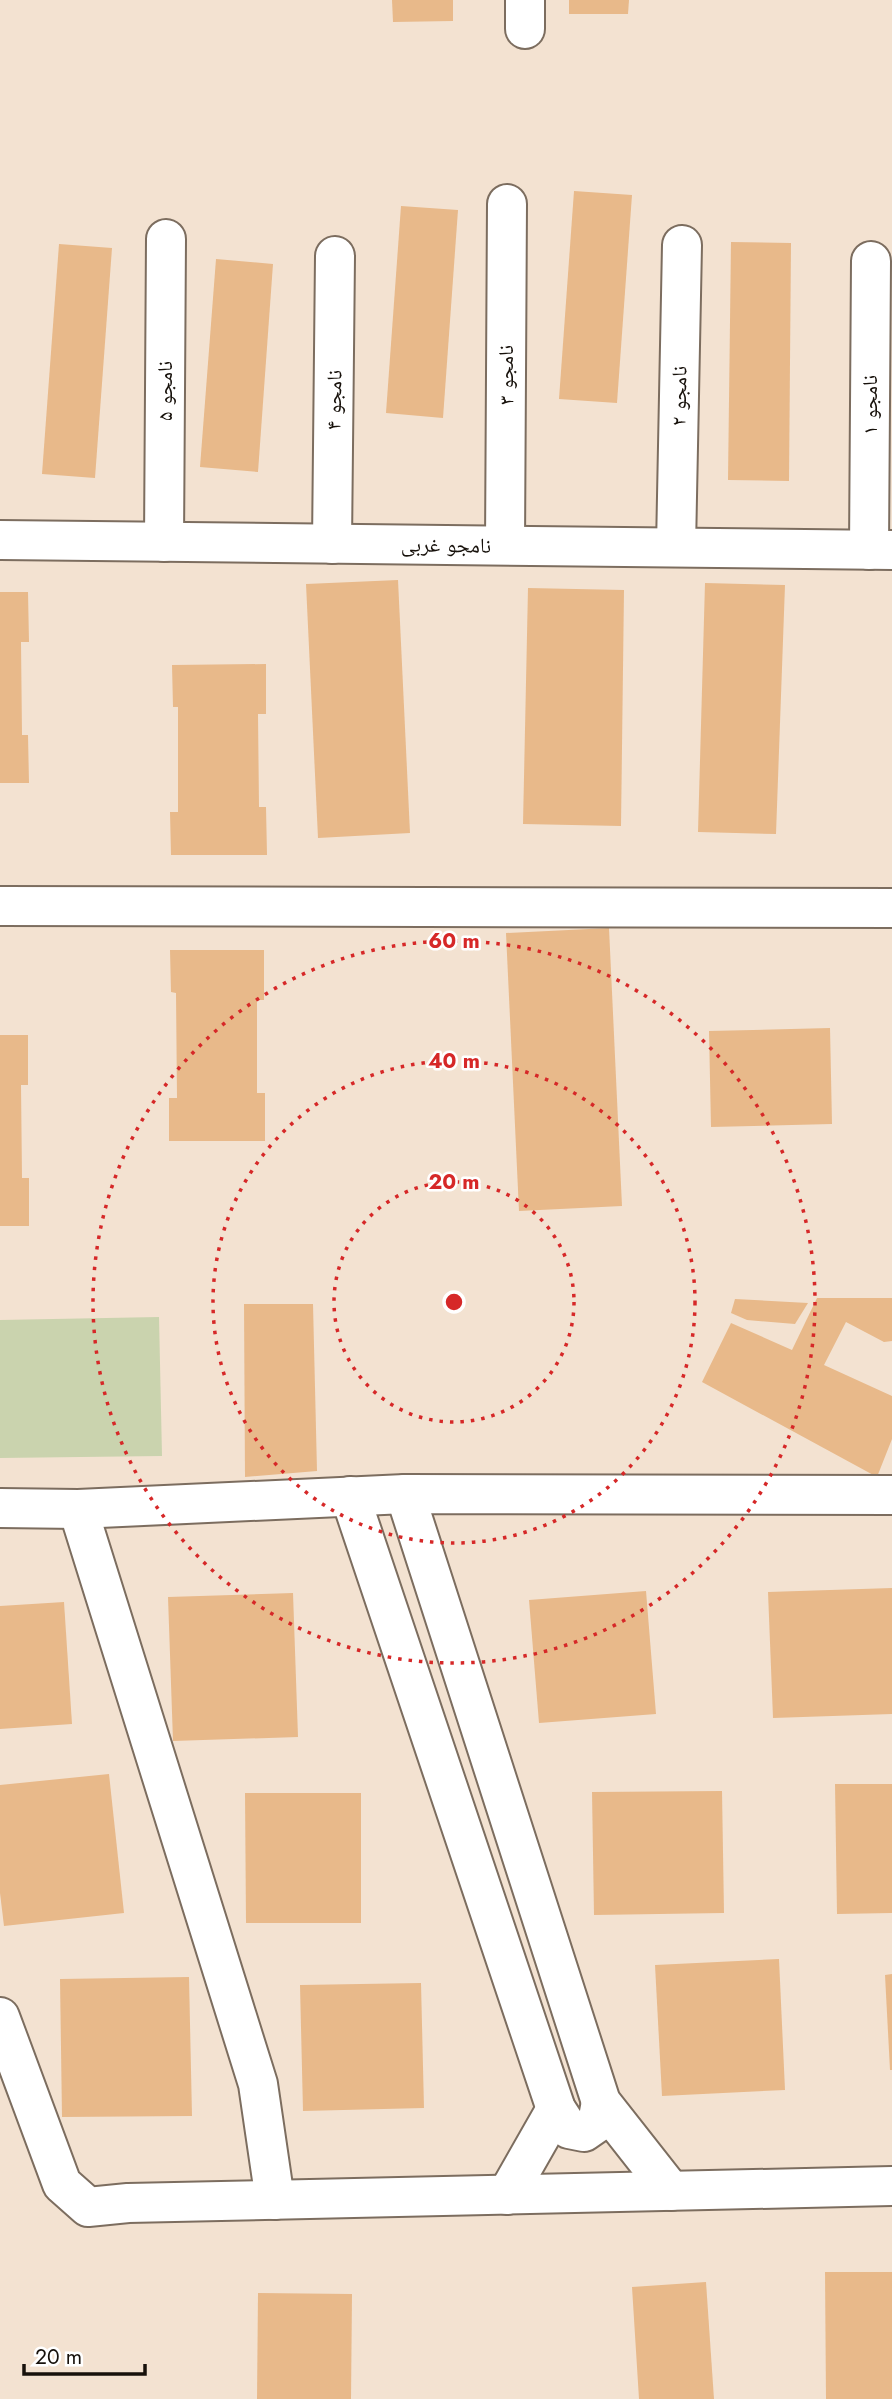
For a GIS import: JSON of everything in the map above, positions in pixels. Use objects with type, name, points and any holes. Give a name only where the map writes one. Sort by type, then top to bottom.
[{"type":"street","name":"نامجو ۳","points":[[505,545],[507,204]]},
{"type":"street","name":"نامجو ۵","points":[[164,542],[166,239]]},
{"type":"street","name":"نامجو ۲","points":[[676,547],[682,244]]},
{"type":"street","name":"نامجو ۴","points":[[332,544],[335,256]]},
{"type":"street","name":"نامجو ۱","points":[[872,261],[881,550]]},
{"type":"street","name":"نامجو غربی","points":[[0,540],[881,550]]},
{"type":"street","points":[[0,906],[892,908]]},
{"type":"street","points":[[0,1508],[78,1509],[405,1494],[892,1495]]},
{"type":"street","points":[[405,1494],[601,2102],[671,2191]]},
{"type":"street","points":[[350,1496],[556,2109],[569,2129],[584,2132],[597,2123],[601,2102]]},
{"type":"street","points":[[78,1509],[258,2084],[275,2200]]},
{"type":"street","points":[[0,2017],[62,2184],[88,2207],[128,2203],[892,2186]]},
{"type":"street","points":[[507,2194],[556,2109]]},
{"type":"green space","points":[[159,1317],[162,1456],[0,1458],[0,1320]]},
{"type":"building","points":[[392,0],[453,0],[453,21],[393,22]]},
{"type":"building","points":[[569,0],[629,0],[628,14],[569,14]]},
{"type":"building","points":[[574,191],[632,195],[617,403],[559,399]]},
{"type":"building","points":[[401,206],[458,210],[443,418],[386,413]]},
{"type":"building","points":[[731,242],[791,243],[789,481],[728,480]]},
{"type":"building","points":[[59,244],[112,248],[95,478],[42,474]]},
{"type":"building","points":[[216,259],[273,264],[258,472],[200,467]]},
{"type":"building","points":[[398,580],[410,833],[318,838],[306,584]]},
{"type":"building","points":[[705,583],[785,585],[776,834],[698,832]]},
{"type":"building","points":[[528,588],[624,590],[621,826],[523,824]]},
{"type":"building","points":[[0,592],[28,592],[29,642],[21,642],[22,735],[28,735],[29,783],[0,783]]},
{"type":"building","points":[[266,664],[266,714],[258,714],[259,807],[266,807],[267,855],[171,855],[170,812],[178,812],[178,707],[173,707],[172,665]]},
{"type":"building","points":[[609,928],[622,1206],[519,1211],[506,933]]},
{"type":"building","points":[[170,950],[264,950],[264,1000],[257,1000],[257,1093],[265,1093],[265,1141],[169,1141],[169,1098],[177,1098],[176,993],[171,992]]},
{"type":"building","points":[[830,1028],[832,1124],[711,1127],[709,1031]]},
{"type":"building","points":[[0,1035],[28,1035],[28,1085],[21,1085],[22,1178],[29,1178],[29,1226],[0,1226]]},
{"type":"building","points":[[817,1298],[892,1298],[892,1341],[884,1342],[846,1322],[824,1365],[892,1396],[892,1439],[877,1477],[702,1382],[731,1323],[792,1350]]},
{"type":"building","points":[[735,1299],[808,1303],[795,1324],[747,1320],[731,1313]]},
{"type":"building","points":[[244,1304],[313,1304],[317,1471],[245,1477]]},
{"type":"building","points":[[892,1588],[892,1714],[773,1718],[768,1592]]},
{"type":"building","points":[[646,1591],[656,1714],[539,1723],[529,1600]]},
{"type":"building","points":[[293,1593],[298,1737],[173,1741],[168,1597]]},
{"type":"building","points":[[64,1602],[72,1724],[0,1729],[0,1606]]},
{"type":"building","points":[[109,1774],[124,1913],[4,1926],[0,1893],[0,1785]]},
{"type":"building","points":[[835,1784],[892,1784],[892,1913],[837,1914]]},
{"type":"building","points":[[722,1791],[724,1913],[594,1915],[592,1792]]},
{"type":"building","points":[[245,1793],[361,1793],[361,1923],[246,1923]]},
{"type":"building","points":[[779,1959],[785,2090],[662,2096],[655,1965]]},
{"type":"building","points":[[892,1974],[892,2070],[890,2070],[885,1975]]},
{"type":"building","points":[[189,1977],[192,2116],[62,2117],[60,1979]]},
{"type":"building","points":[[421,1983],[424,2108],[303,2111],[300,1985]]},
{"type":"building","points":[[825,2272],[892,2272],[892,2399],[826,2399]]},
{"type":"building","points":[[706,2282],[714,2399],[639,2399],[632,2287]]},
{"type":"building","points":[[258,2293],[352,2294],[351,2399],[257,2399]]}]
